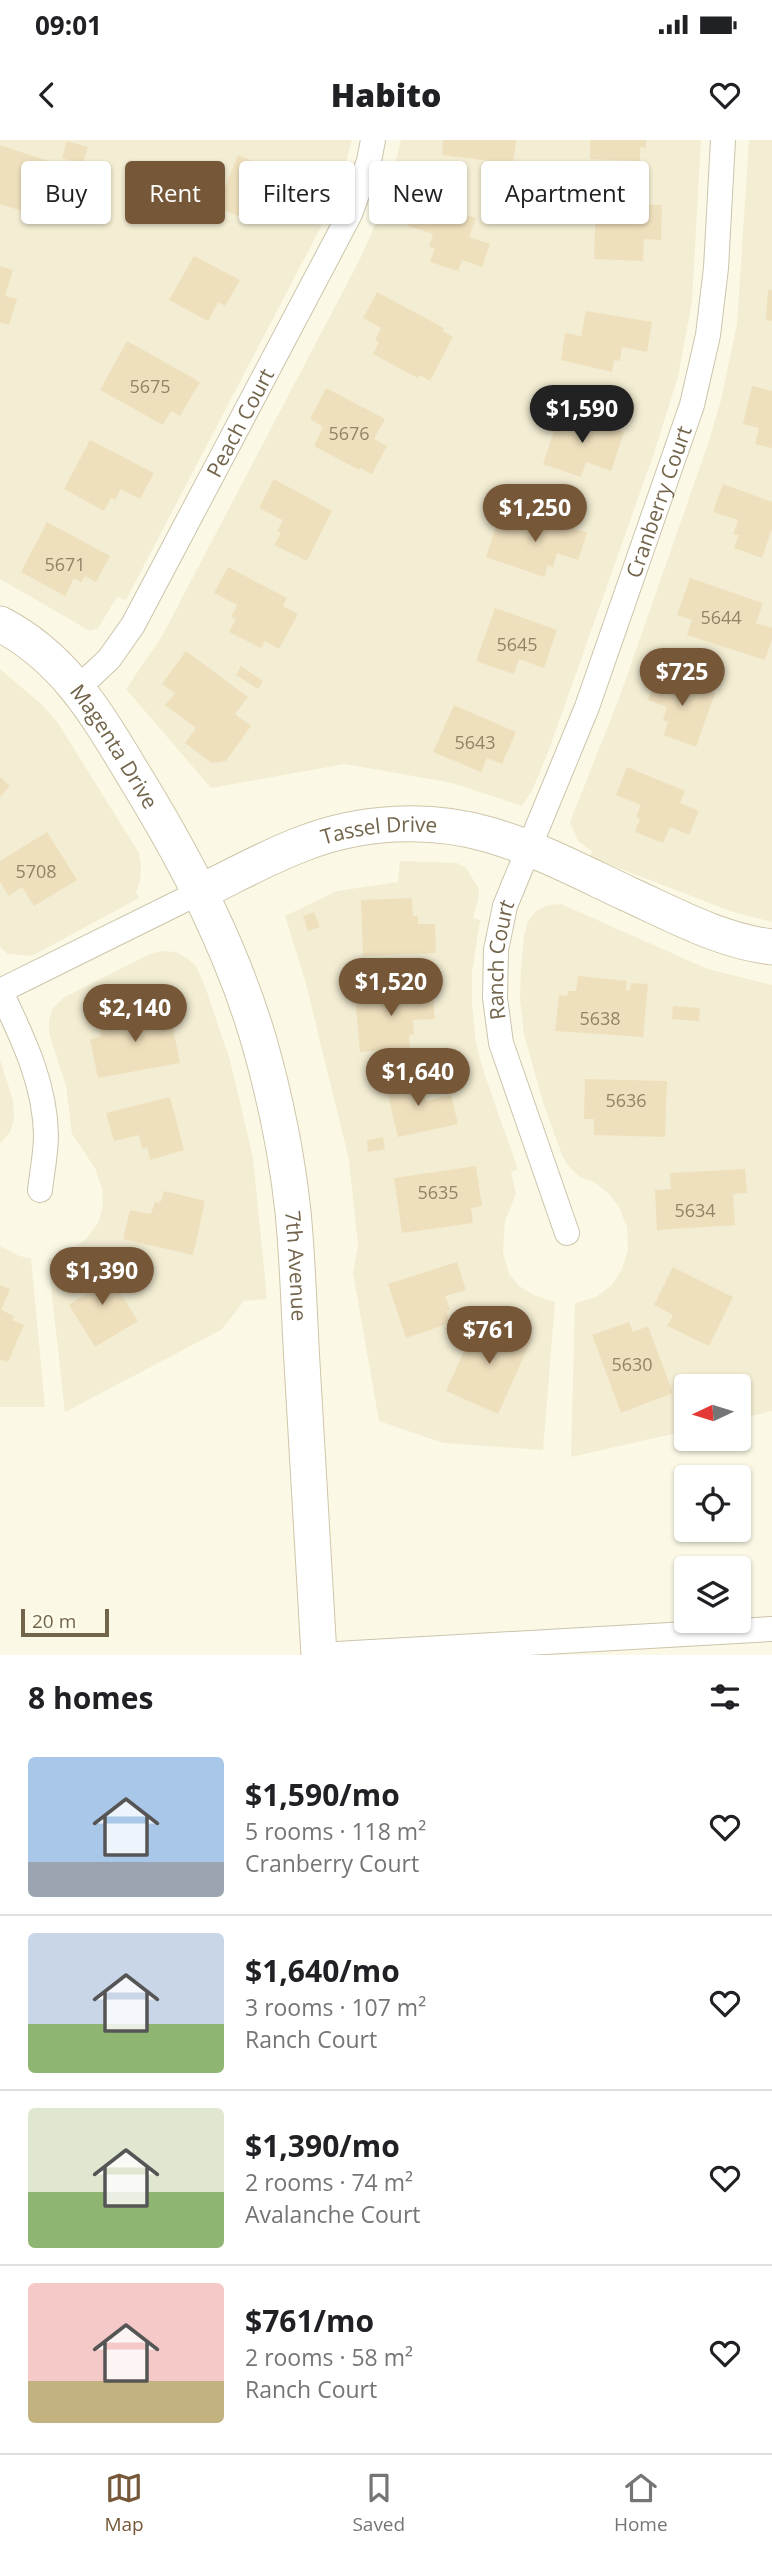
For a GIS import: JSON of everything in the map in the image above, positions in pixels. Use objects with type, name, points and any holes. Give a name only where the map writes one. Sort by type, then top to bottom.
[{"type":"main road","name":"Magenta Drive","points":[[0,624],[48,657],[90,703],[166,827],[200,892]]},
{"type":"main road","name":"Tassel Drive","points":[[200,892],[301,844],[347,830],[396,824],[442,825],[489,834],[528,848],[710,932],[772,947]]},
{"type":"main road","name":"7th Avenue","points":[[200,892],[234,967],[259,1041],[282,1138],[293,1212],[318,1655]]},
{"type":"street","name":"Peach Court","points":[[78,688],[109,659],[133,625],[350,214],[369,161],[373,140]]},
{"type":"street","name":"Cranberry Court","points":[[528,848],[587,707],[692,405],[708,335],[716,268],[723,140]]},
{"type":"street","name":"Ranch Court","points":[[528,848],[505,906],[496,950],[495,998],[501,1043],[567,1233]]},
{"type":"street","name":"Tassel Drive","points":[[0,991],[200,892]]},
{"type":"street","points":[[0,991],[32,1058],[42,1096],[46,1137],[40,1190]]},
{"type":"street","points":[[318,1655],[772,1629]]},
{"type":"shaded area","points":[[0,140],[352,140],[346,161],[239,161],[239,224],[322,224],[126,600],[117,597],[98,628],[90,631],[0,579]]},
{"type":"shaded area","points":[[401,140],[701,140],[692,301],[678,377],[654,453],[550,747],[532,791],[522,806],[452,783],[345,764],[211,788],[126,689],[162,636],[359,261],[375,224],[467,224],[467,161],[396,161]]},
{"type":"shaded area","points":[[749,140],[772,140],[772,922],[730,911],[590,857],[592,851],[578,841],[570,822],[620,696],[721,400],[737,324]]},
{"type":"shaded area","points":[[0,669],[56,720],[139,853],[141,866],[136,892],[139,898],[32,956],[8,954],[0,947]]},
{"type":"shaded area","points":[[400,861],[457,863],[466,868],[479,889],[473,918],[480,920],[472,972],[476,1043],[518,1169],[511,1172],[516,1194],[505,1221],[503,1252],[509,1274],[519,1286],[534,1295],[555,1302],[543,1450],[443,1443],[379,1421],[353,1273],[358,1245],[349,1160],[305,980],[285,916],[337,891],[398,882]]},
{"type":"shaded area","points":[[561,904],[708,969],[772,985],[772,1411],[751,1416],[751,1374],[674,1374],[674,1434],[571,1457],[575,1303],[596,1297],[612,1285],[622,1269],[628,1250],[627,1227],[619,1207],[608,1193],[594,1182],[580,1177],[569,1167],[562,1155],[542,1099],[524,1034],[520,1000],[524,937],[528,921],[536,911],[548,905]]},
{"type":"shaded area","points":[[176,952],[196,966],[230,1060],[253,1158],[267,1299],[244,1301],[221,1330],[65,1412],[48,1259],[68,1252],[86,1239],[98,1223],[103,1207],[102,1188],[95,1168],[72,1134],[66,1086],[49,1033],[49,1019],[53,1008],[63,998],[150,954]]},
{"type":"shaded area","points":[[0,1060],[13,1100],[14,1120],[10,1132],[0,1144]]},
{"type":"shaded area","points":[[0,1246],[19,1256],[31,1258],[45,1407],[0,1407]]},
{"type":"building","points":[[443,140],[516,140],[513,161],[442,155]]},
{"type":"building","points":[[590,140],[646,140],[646,148],[640,147],[640,161],[590,159]]},
{"type":"building","points":[[67,141],[88,147],[83,161],[62,158]]},
{"type":"building","points":[[0,145],[48,161],[21,161],[21,211],[0,204]]},
{"type":"building","points":[[238,155],[252,161],[239,161],[239,216],[225,210],[225,187]]},
{"type":"building","points":[[649,205],[662,205],[661,240],[644,239],[643,261],[594,259],[595,224],[649,224]]},
{"type":"building","points":[[467,215],[476,218],[469,237],[490,244],[482,267],[462,260],[458,271],[430,262],[435,248],[429,247],[433,234],[408,226],[467,224]]},
{"type":"building","points":[[194,256],[240,280],[225,306],[218,302],[208,321],[169,300]]},
{"type":"building","points":[[0,266],[13,270],[5,296],[17,299],[9,325],[0,322]]},
{"type":"building","points":[[768,290],[772,290],[772,321],[766,320]]},
{"type":"building","points":[[377,292],[444,328],[443,331],[453,337],[430,381],[420,375],[418,378],[373,354],[379,342],[375,340],[381,328],[363,318]]},
{"type":"building","points":[[586,311],[652,322],[647,352],[622,347],[620,361],[614,360],[612,372],[561,360],[565,333],[581,336]]},
{"type":"building","points":[[127,341],[200,382],[180,416],[171,411],[163,425],[100,390]]},
{"type":"building","points":[[752,386],[772,391],[772,448],[755,444],[759,428],[743,424]]},
{"type":"building","points":[[326,388],[385,419],[374,439],[387,446],[372,474],[314,446],[323,427],[310,419]]},
{"type":"building","points":[[561,411],[624,432],[611,471],[586,462],[581,477],[543,464]]},
{"type":"building","points":[[90,440],[154,473],[140,499],[121,489],[115,500],[111,498],[104,511],[64,489]]},
{"type":"building","points":[[274,479],[332,511],[307,561],[274,545],[281,533],[277,531],[283,520],[259,508]]},
{"type":"building","points":[[723,484],[772,502],[772,529],[762,558],[734,548],[739,535],[733,534],[738,520],[713,512]]},
{"type":"building","points":[[524,511],[587,533],[578,560],[557,553],[553,567],[548,565],[544,577],[486,557],[498,521],[518,528]]},
{"type":"building","points":[[47,522],[110,556],[96,582],[85,576],[81,582],[74,578],[65,596],[21,572]]},
{"type":"building","points":[[228,567],[287,598],[283,606],[298,614],[279,649],[265,641],[261,648],[229,632],[236,619],[231,617],[237,605],[214,593]]},
{"type":"building","points":[[690,578],[763,603],[756,623],[772,628],[772,639],[765,660],[687,635],[692,620],[677,615]]},
{"type":"building","points":[[495,608],[557,630],[544,668],[519,659],[514,674],[476,661]]},
{"type":"building","points":[[186,651],[248,697],[235,714],[251,726],[226,761],[212,763],[185,743],[196,728],[165,705],[175,693],[162,684]]},
{"type":"building","points":[[241,666],[263,681],[258,689],[236,675]]},
{"type":"building","points":[[657,673],[715,693],[696,747],[664,735],[668,722],[663,720],[667,707],[648,700]]},
{"type":"building","points":[[454,705],[516,732],[502,764],[487,758],[481,772],[433,752]]},
{"type":"building","points":[[627,767],[685,791],[680,803],[699,811],[689,835],[670,827],[663,843],[635,832],[640,819],[636,817],[641,805],[616,795]]},
{"type":"building","points":[[0,777],[10,786],[0,797]]},
{"type":"building","points":[[47,832],[77,880],[34,906],[22,887],[9,896],[0,882],[0,861]]},
{"type":"building","points":[[412,898],[413,916],[418,916],[418,924],[435,924],[436,953],[363,956],[361,900]]},
{"type":"building","points":[[314,912],[320,927],[308,931],[303,916]]},
{"type":"building","points":[[578,976],[627,981],[626,990],[630,990],[631,983],[648,984],[643,1037],[555,1031],[559,995],[567,996],[568,991],[576,991]]},
{"type":"building","points":[[432,989],[435,1019],[413,1020],[414,1034],[409,1035],[410,1048],[360,1052],[355,996]]},
{"type":"building","points":[[673,1006],[700,1008],[699,1021],[672,1019]]},
{"type":"building","points":[[169,1008],[180,1063],[98,1078],[90,1039],[101,1037],[98,1022]]},
{"type":"building","points":[[415,1076],[418,1089],[424,1087],[426,1101],[451,1095],[458,1124],[398,1137],[385,1082]]},
{"type":"building","points":[[585,1079],[667,1081],[665,1137],[594,1135],[594,1119],[584,1119]]},
{"type":"building","points":[[170,1097],[184,1150],[150,1160],[147,1147],[142,1149],[139,1135],[114,1141],[106,1113]]},
{"type":"building","points":[[383,1137],[385,1149],[368,1152],[367,1140]]},
{"type":"building","points":[[476,1166],[482,1206],[471,1208],[473,1223],[402,1233],[394,1178]]},
{"type":"building","points":[[745,1169],[747,1193],[733,1194],[735,1225],[657,1230],[655,1190],[671,1189],[670,1173]]},
{"type":"building","points":[[164,1191],[205,1201],[193,1255],[123,1239],[130,1210],[151,1214],[155,1202],[160,1203]]},
{"type":"building","points":[[457,1262],[466,1290],[445,1296],[450,1309],[446,1311],[450,1323],[406,1338],[388,1284]]},
{"type":"building","points":[[102,1264],[138,1321],[95,1347],[69,1305],[86,1294],[78,1279]]},
{"type":"building","points":[[673,1267],[733,1297],[709,1346],[667,1326],[673,1315],[654,1305]]},
{"type":"building","points":[[0,1285],[10,1289],[1,1310],[14,1316],[12,1320],[24,1325],[8,1362],[0,1359]]},
{"type":"building","points":[[496,1322],[532,1338],[498,1414],[446,1391],[476,1324],[491,1331]]},
{"type":"building","points":[[629,1322],[633,1332],[648,1326],[673,1393],[621,1413],[592,1335]]}]
